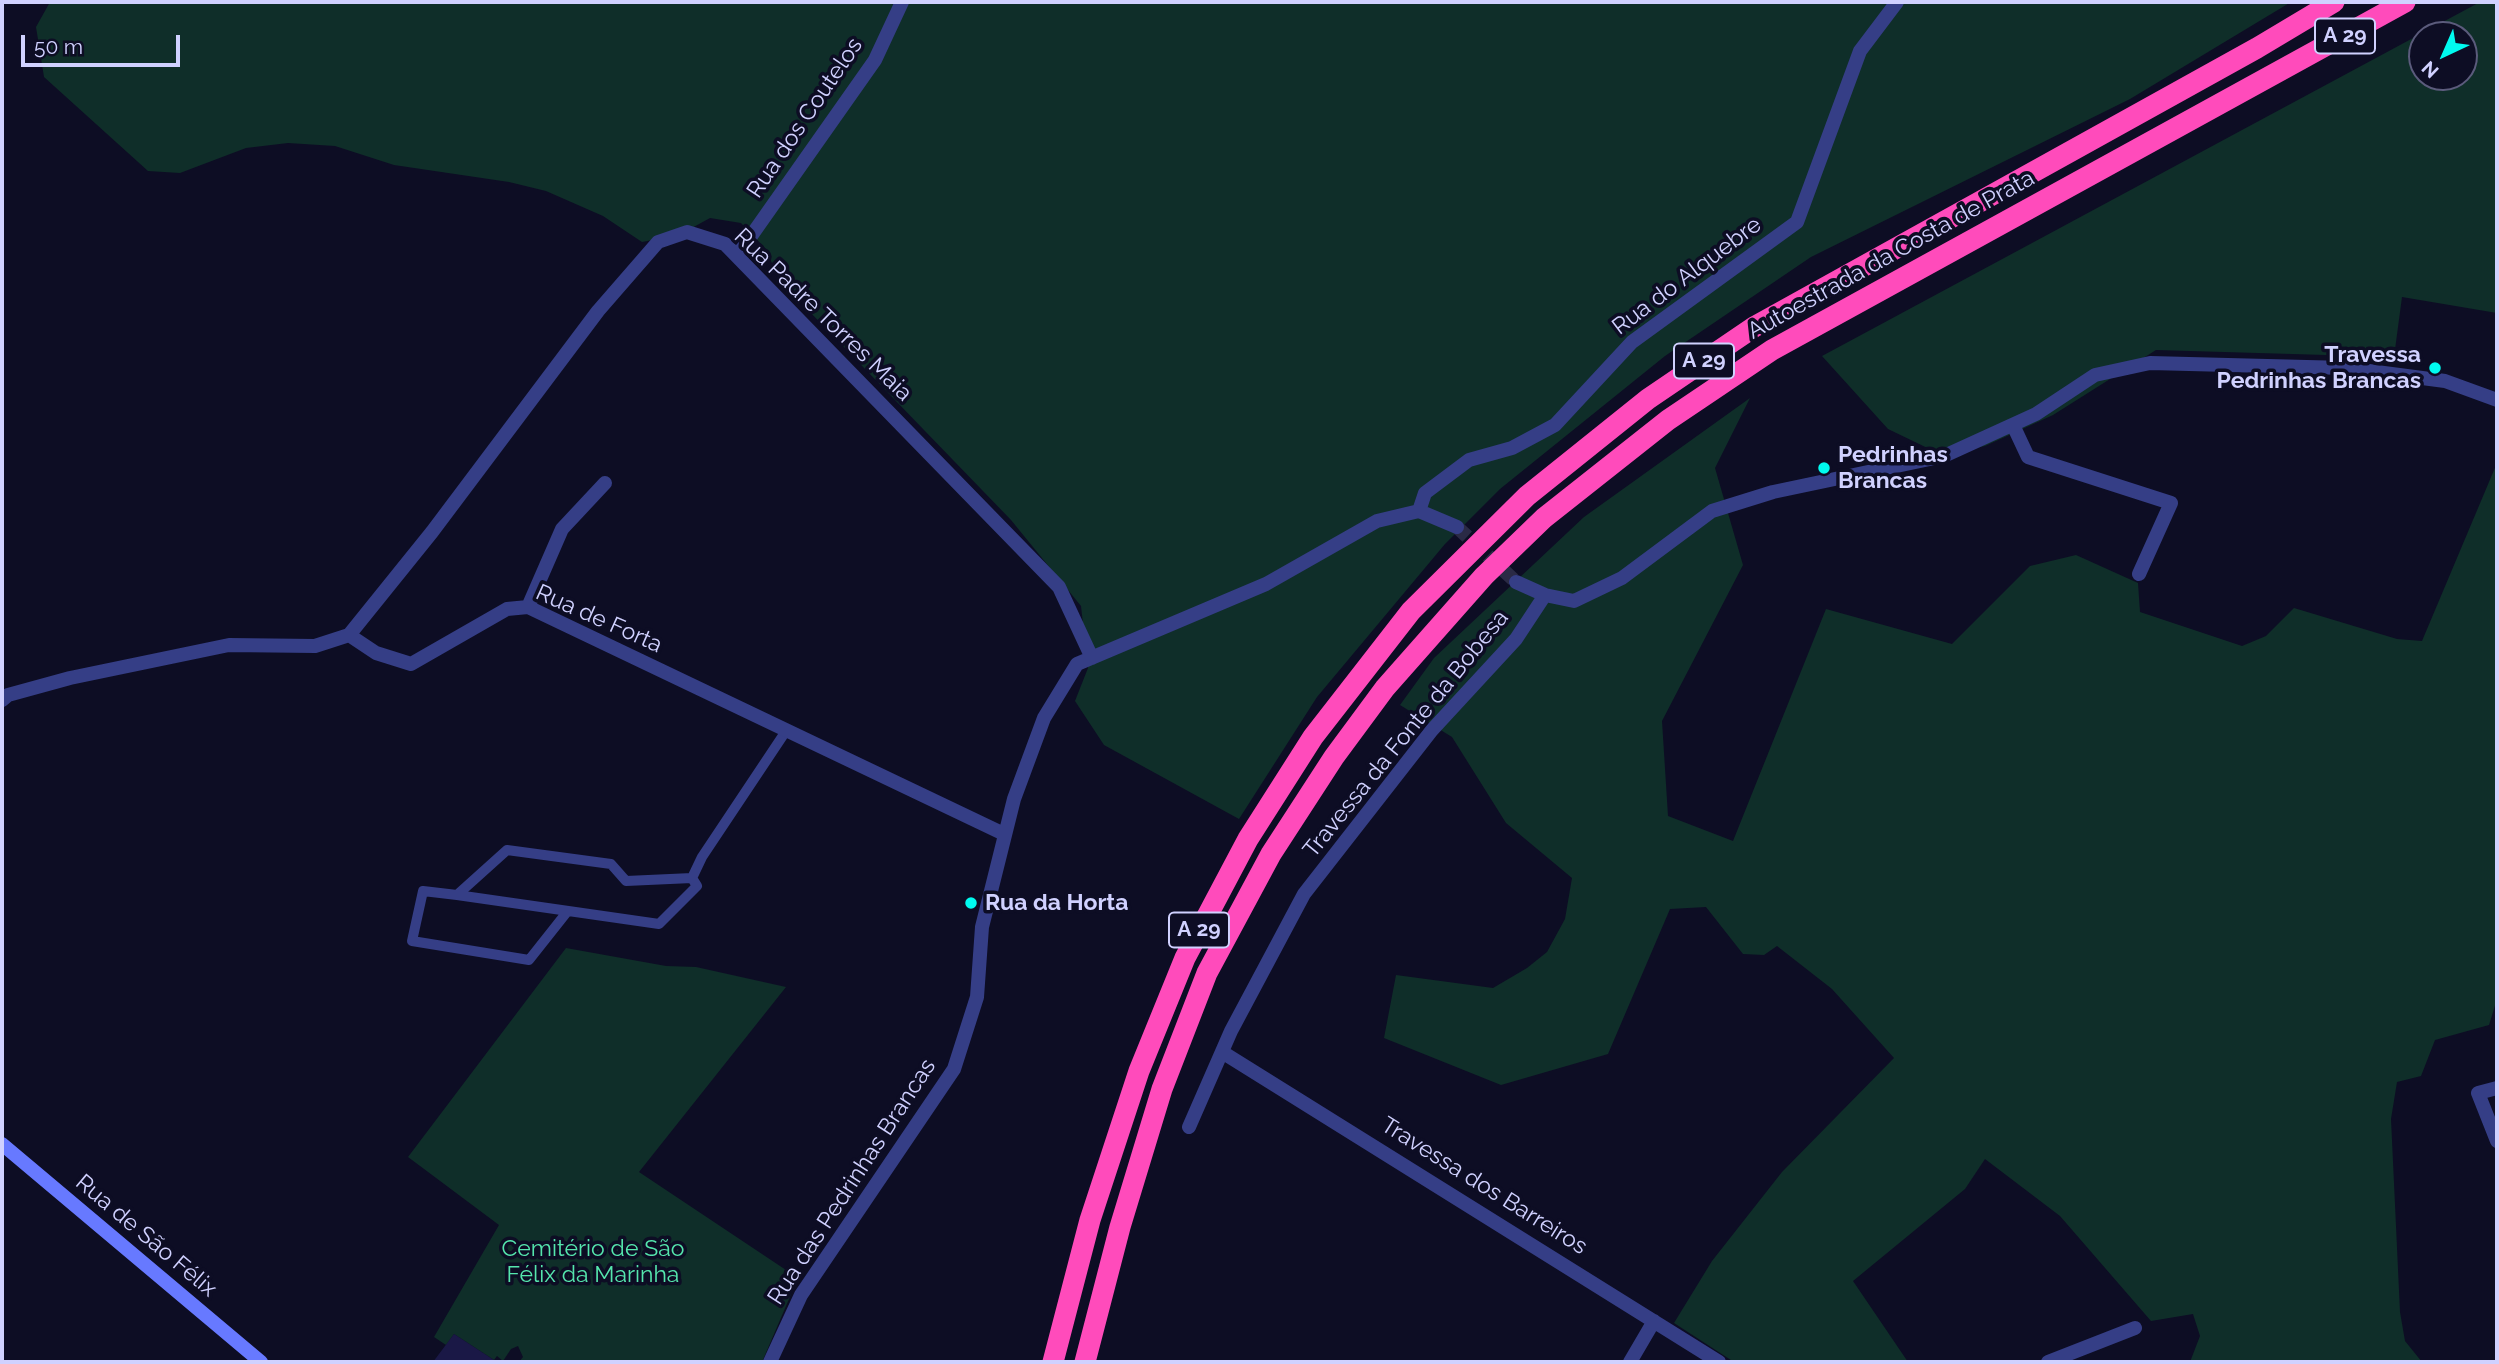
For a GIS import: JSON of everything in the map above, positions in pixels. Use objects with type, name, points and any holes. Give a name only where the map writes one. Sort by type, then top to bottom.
[{"type":"highway","name":"Autoestrada da Costa de Prata","points":[[1053,1362],[1090,1220],[1139,1072],[1185,958],[1248,839],[1313,737],[1411,611],[1527,496],[1648,399],[1754,327],[2257,48],[2334,2]]},
{"type":"highway","name":"Autoestrada da Costa de Prata","points":[[1085,1362],[1120,1227],[1162,1089],[1207,973],[1271,854],[1334,757],[1393,678],[1484,576],[1544,518],[1668,419],[1772,350],[2404,2]]},
{"type":"main road","name":"Rua de São Félix","points":[[2,1144],[261,1362]]},
{"type":"street","name":"Rua dos Coutelos","points":[[737,256],[876,60],[902,2]]},
{"type":"street","name":"Rua do Alquebre","points":[[1419,512],[1425,493],[1469,460],[1512,448],[1555,425],[1632,342],[1797,222],[1860,51],[1897,2]]},
{"type":"street","name":"Rua Padre Torres Maia","points":[[349,635],[432,532],[598,311],[658,242],[687,232],[725,244],[1059,587],[1092,658]]},
{"type":"street","points":[[1516,582],[1545,595],[1574,601],[1622,578],[1712,511],[1773,492],[1944,456],[2036,414],[2095,375],[2150,363],[2346,368],[2445,381],[2497,400]]},
{"type":"street","points":[[2012,425],[2028,457],[2171,503],[2139,574]]},
{"type":"street","points":[[528,607],[562,528],[605,483]]},
{"type":"street","points":[[1419,512],[1457,527]]},
{"type":"street","name":"Rua das Pedrinhas Brancas","points":[[770,1362],[801,1295],[954,1069],[977,997],[982,927],[1004,834],[1044,718],[1077,664],[1266,584],[1377,521],[1419,512]]},
{"type":"street","name":"Travessa da Fonte da Bobesa","points":[[1189,1126],[1222,1052],[1304,894],[1433,730],[1516,639],[1545,595]]},
{"type":"street","name":"Rua de Forta","points":[[349,635],[376,653],[411,664],[508,609],[528,607],[1004,834]]},
{"type":"street","points":[[2,700],[8,695],[70,678],[229,645],[315,646],[349,635]]},
{"type":"street","name":"Travessa dos Barreiros","points":[[1222,1052],[1719,1362]]},
{"type":"street","points":[[2497,1088],[2478,1093],[2497,1141]]},
{"type":"street","points":[[1630,1362],[1654,1321]]},
{"type":"street","points":[[2048,1362],[2135,1328]]},
{"type":"lane","points":[[692,878],[702,857],[786,731]]},
{"type":"lane","points":[[457,895],[508,850],[611,863],[626,881],[692,878]]},
{"type":"lane","points":[[567,912],[529,960],[412,941],[424,891],[659,924],[698,886],[692,878]]},
{"type":"green space","points":[[50,2],[2291,2],[2130,99],[1811,257],[1665,356],[1500,489],[1445,544],[1317,697],[1239,819],[1104,745],[1075,701],[1088,668],[1081,606],[1011,520],[779,280],[766,249],[741,223],[710,218],[679,235],[642,242],[603,216],[546,191],[509,182],[394,165],[335,146],[288,143],[246,148],[180,173],[148,171],[44,77],[36,27]]},
{"type":"green space","points":[[2480,2],[2497,2],[2497,313],[2402,297],[2394,357],[2156,350],[2053,415],[1985,446],[1942,455],[1888,429],[1822,356],[2408,41],[2408,91],[2478,91],[2478,21],[2445,21]]},
{"type":"green space","points":[[1750,398],[1715,468],[1743,565],[1662,721],[1668,816],[1733,841],[1826,609],[1952,644],[2030,566],[2076,555],[2138,583],[2140,612],[2242,646],[2266,636],[2294,608],[2397,639],[2422,641],[2497,463],[2497,999],[2489,1025],[2435,1040],[2421,1076],[2397,1082],[2391,1119],[2400,1312],[2405,1341],[2422,1362],[2190,1362],[2200,1336],[2193,1314],[2151,1321],[2060,1216],[1985,1159],[1965,1189],[1853,1281],[1908,1362],[1734,1362],[1674,1323],[1712,1261],[1782,1172],[1894,1058],[1832,989],[1777,946],[1764,955],[1743,954],[1706,907],[1670,909],[1608,1054],[1501,1085],[1384,1038],[1396,975],[1493,988],[1527,968],[1547,952],[1565,919],[1572,878],[1506,823],[1452,737],[1400,705],[1434,658],[1584,517]]},
{"type":"green space","name":"Cemitério de São Félix da Marinha","points":[[566,948],[666,966],[696,967],[786,987],[639,1172],[798,1278],[762,1362],[519,1362],[523,1357],[518,1346],[511,1349],[503,1361],[497,1356],[494,1360],[454,1334],[446,1345],[434,1337],[499,1225],[408,1157]]},
{"type":"building","points":[[454,1334],[497,1362],[433,1362]]},
{"type":"tunnel","points":[[1457,527],[1516,582]]},
{"type":"place","name":"Travessa Pedrinhas Brancas","points":[[2435,368]]},
{"type":"place","name":"Pedrinhas Brancas","points":[[1824,468]]},
{"type":"place","name":"Rua da Horta","points":[[971,903]]}]
